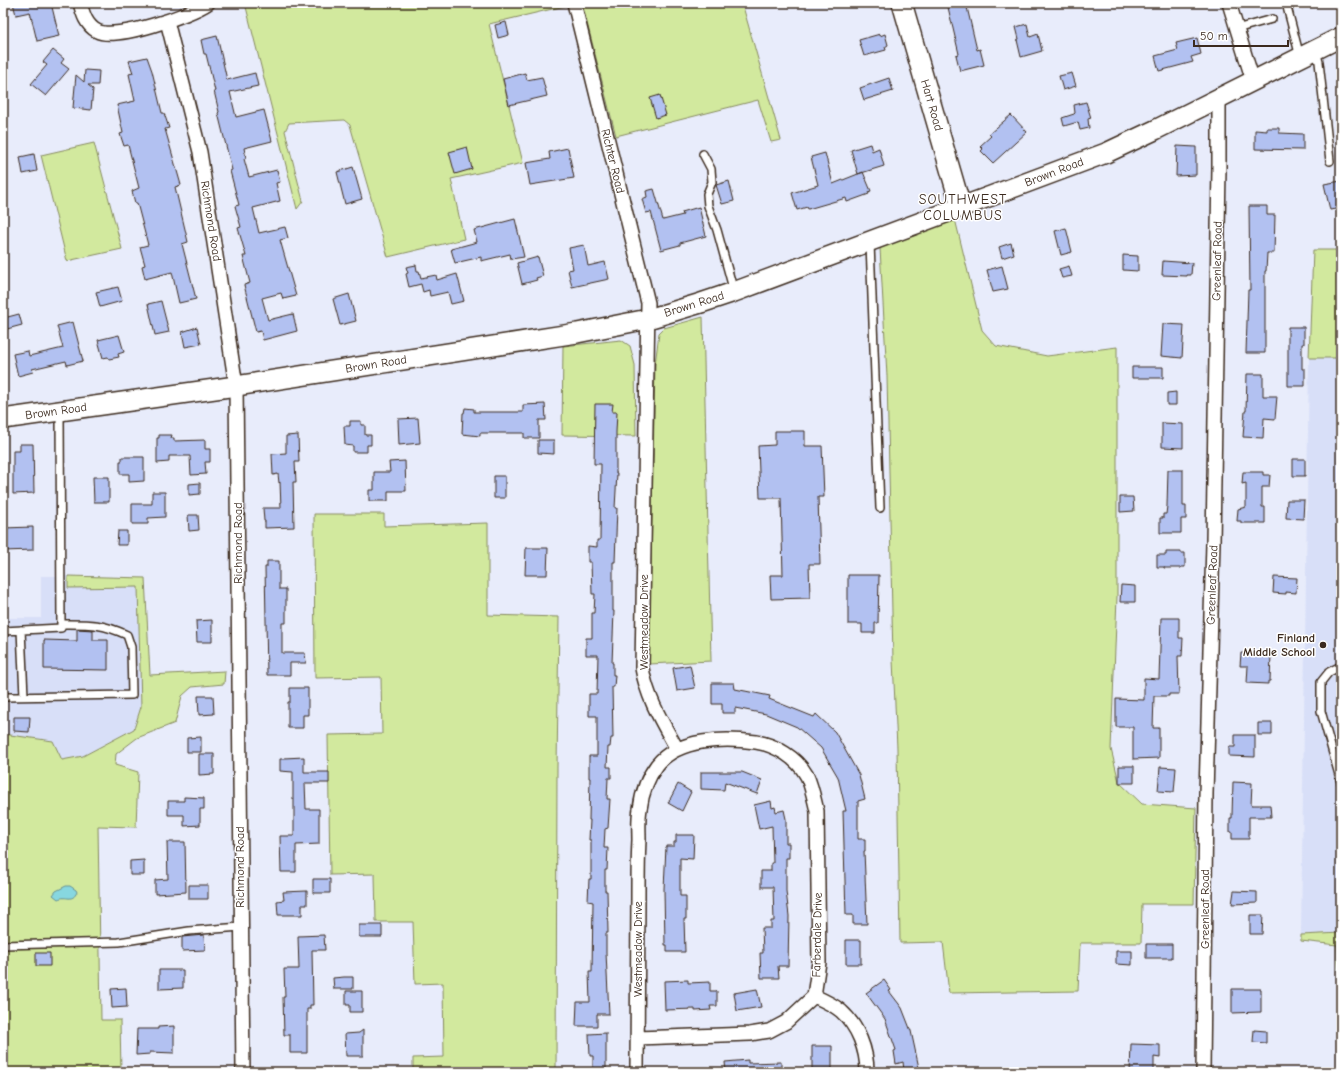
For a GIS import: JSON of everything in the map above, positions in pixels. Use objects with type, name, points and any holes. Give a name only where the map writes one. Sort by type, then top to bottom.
[{"type":"main road","name":"Hart Road","points":[[902,3],[961,207]]},
{"type":"main road","name":"Brown Road","points":[[3,419],[236,386],[560,336],[648,318],[701,303],[734,292],[1106,152],[1155,130],[1341,37]]},
{"type":"street","points":[[80,3],[84,18],[90,26],[98,32],[122,33],[167,21],[208,3]]},
{"type":"street","name":"Richter Road","points":[[574,3],[648,303],[648,318]]},
{"type":"street","points":[[1229,3],[1253,81]]},
{"type":"street","name":"Richmond Road","points":[[167,21],[200,152],[236,386],[243,1072]]},
{"type":"street","name":"Greenleaf Road","points":[[1203,1072],[1206,794],[1213,543],[1219,98]]},
{"type":"street","name":"Westmeadow Drive","points":[[637,1072],[639,810],[646,782],[658,764],[677,749],[649,695],[642,668],[648,318]]},
{"type":"street","name":"Farberdale Drive","points":[[677,749],[711,740],[746,740],[763,743],[781,750],[795,761],[807,776],[817,811],[819,962],[814,996]]},
{"type":"street","points":[[637,1038],[750,1034],[769,1031],[786,1022],[814,996],[841,1011],[854,1026],[863,1045],[867,1072]]},
{"type":"lane","points":[[1286,3],[1308,54],[1319,62],[1330,161]]},
{"type":"lane","points":[[1236,29],[1272,19]]},
{"type":"lane","points":[[703,154],[711,168],[712,182],[707,194],[708,206],[717,230],[734,292]]},
{"type":"lane","points":[[870,241],[880,508]]},
{"type":"lane","points":[[3,631],[61,628],[60,411]]},
{"type":"lane","points":[[3,694],[5,697],[132,695],[131,647],[127,635],[110,627],[91,624],[61,624]]},
{"type":"lane","points":[[21,630],[24,696]]},
{"type":"lane","points":[[1341,666],[1329,672],[1321,682],[1321,710],[1341,782]]},
{"type":"lane","points":[[3,945],[120,942],[189,931],[241,927]]},
{"type":"shaded area","name":"Finland Middle School","points":[[1309,358],[1341,358],[1341,933],[1301,935]]},
{"type":"shaded area","points":[[41,576],[68,576],[68,588],[138,587],[141,707],[134,729],[83,756],[62,760],[23,738],[3,734],[3,618],[41,618]]},
{"type":"green space","points":[[245,3],[565,3],[565,6],[489,24],[523,163],[451,179],[464,239],[388,257],[350,125],[344,120],[289,123],[285,131],[303,201],[297,209]]},
{"type":"green space","points":[[582,3],[742,3],[781,140],[771,142],[758,100],[616,136]]},
{"type":"green space","points":[[94,143],[122,249],[67,261],[41,155]]},
{"type":"green space","points":[[955,219],[982,330],[996,346],[1047,356],[1117,347],[1117,597],[1111,749],[1119,782],[1142,804],[1196,808],[1194,904],[1142,904],[1141,943],[1080,943],[1078,991],[949,993],[943,942],[900,943],[897,748],[893,660],[887,376],[880,248]]},
{"type":"green space","points":[[1313,250],[1341,250],[1341,358],[1309,358]]},
{"type":"green space","points":[[703,317],[711,661],[649,664],[655,365],[659,333],[664,328]]},
{"type":"green space","points":[[621,340],[630,346],[635,365],[636,436],[562,435],[563,346]]},
{"type":"green space","points":[[314,514],[384,514],[384,526],[488,523],[488,615],[559,617],[556,1072],[413,1072],[413,1058],[444,1057],[443,983],[415,984],[413,922],[376,922],[375,874],[330,875],[328,735],[382,734],[381,677],[315,678]]},
{"type":"green space","points":[[68,576],[145,578],[150,675],[225,671],[224,684],[192,687],[182,696],[175,723],[137,738],[116,754],[115,765],[138,772],[136,827],[98,826],[101,1020],[120,1020],[121,1072],[3,1072],[3,734],[53,741],[62,760],[83,756],[134,729],[141,707],[138,587],[68,588]]},
{"type":"green space","points":[[1341,933],[1341,1017],[1337,945],[1301,941],[1301,935]]},
{"type":"water","points":[[66,886],[70,886],[76,890],[77,892],[73,897],[58,899],[53,895],[56,891]]},
{"type":"building","points":[[13,3],[51,3],[59,36],[37,41],[30,12],[16,15]]},
{"type":"building","points":[[947,3],[966,3],[977,50],[980,49],[984,65],[960,71],[956,55],[959,54]]},
{"type":"building","points":[[506,22],[509,35],[498,38],[495,25]]},
{"type":"building","points":[[1027,24],[1030,37],[1038,34],[1042,51],[1021,57],[1016,27]]},
{"type":"building","points":[[880,34],[880,36],[885,34],[888,45],[885,47],[886,50],[864,56],[859,40]]},
{"type":"building","points":[[217,36],[227,80],[255,73],[258,86],[230,92],[236,117],[264,110],[272,141],[244,148],[246,158],[244,159],[249,177],[277,170],[280,182],[276,183],[280,201],[253,208],[259,233],[285,227],[288,238],[280,240],[296,296],[283,299],[281,293],[262,298],[268,320],[293,314],[297,331],[263,340],[261,331],[256,332],[244,285],[250,283],[243,256],[246,256],[238,228],[241,227],[235,206],[239,205],[230,171],[232,170],[218,113],[215,91],[201,40]]},
{"type":"building","points":[[1197,38],[1201,54],[1191,57],[1193,62],[1159,71],[1155,56],[1178,50],[1176,43]]},
{"type":"building","points":[[53,50],[64,59],[61,63],[69,69],[46,96],[31,84],[47,65],[43,62]]},
{"type":"building","points":[[147,57],[152,71],[162,113],[164,113],[169,128],[165,129],[181,185],[175,187],[188,242],[182,244],[196,299],[179,303],[172,272],[145,279],[142,266],[145,265],[140,247],[148,245],[137,203],[135,203],[132,191],[139,188],[128,145],[124,146],[120,134],[123,133],[117,105],[135,101],[129,74],[133,73],[129,61]]},
{"type":"building","points":[[85,70],[99,71],[98,85],[88,85],[93,89],[91,110],[73,108],[76,75],[84,82]]},
{"type":"building","points":[[525,73],[527,80],[542,77],[547,96],[509,105],[503,79]]},
{"type":"building","points":[[1072,73],[1076,86],[1063,90],[1059,76]]},
{"type":"building","points":[[889,78],[893,91],[864,100],[860,88]]},
{"type":"building","points":[[660,95],[666,115],[656,118],[650,98]]},
{"type":"building","points":[[1086,102],[1091,118],[1088,119],[1089,128],[1080,130],[1078,122],[1064,126],[1062,118],[1075,113],[1074,105]]},
{"type":"building","points":[[1011,115],[1027,132],[993,163],[981,151],[983,149],[980,146],[991,136],[989,134]]},
{"type":"building","points":[[1267,128],[1279,128],[1279,133],[1303,134],[1303,150],[1255,149],[1255,130],[1267,131]]},
{"type":"building","points":[[870,144],[872,151],[879,148],[884,166],[858,174],[851,150]]},
{"type":"building","points":[[1177,146],[1196,147],[1196,175],[1176,176]]},
{"type":"building","points":[[467,147],[472,169],[455,174],[449,152]]},
{"type":"building","points":[[568,148],[574,178],[530,185],[526,163],[550,159],[549,152]]},
{"type":"building","points":[[825,153],[833,184],[863,172],[871,191],[868,192],[869,194],[847,202],[846,198],[808,209],[807,207],[797,210],[792,193],[818,185],[811,157]]},
{"type":"building","points":[[34,154],[37,171],[23,174],[20,157]]},
{"type":"building","points":[[353,167],[362,199],[345,204],[337,172]]},
{"type":"building","points":[[729,181],[734,201],[722,204],[716,185]]},
{"type":"building","points":[[1341,181],[1341,208],[1330,210],[1324,184]]},
{"type":"building","points":[[654,189],[663,220],[683,215],[682,212],[699,207],[706,236],[661,250],[651,212],[646,213],[642,199],[647,197],[646,191]]},
{"type":"building","points":[[1249,206],[1267,206],[1267,215],[1275,215],[1274,253],[1267,253],[1265,271],[1265,353],[1246,353],[1248,290],[1250,290]]},
{"type":"building","points":[[515,219],[524,257],[511,259],[510,254],[481,261],[481,257],[455,263],[451,249],[477,242],[474,230]]},
{"type":"building","points":[[1066,228],[1072,252],[1061,255],[1055,231]]},
{"type":"building","points":[[1011,243],[1014,254],[1002,258],[999,247]]},
{"type":"building","points":[[584,245],[588,266],[605,262],[609,279],[572,287],[568,270],[573,269],[569,248]]},
{"type":"building","points":[[1123,255],[1138,256],[1138,271],[1123,270]]},
{"type":"building","points":[[538,257],[543,276],[536,278],[537,280],[522,284],[517,263]]},
{"type":"building","points":[[1163,261],[1192,263],[1191,275],[1162,275]]},
{"type":"building","points":[[416,265],[417,271],[419,271],[421,278],[436,275],[437,280],[457,274],[464,301],[451,304],[448,292],[430,296],[429,290],[423,292],[421,284],[409,287],[406,267]]},
{"type":"building","points":[[1002,266],[1008,289],[993,292],[987,270]]},
{"type":"building","points":[[1069,266],[1072,276],[1062,278],[1059,269]]},
{"type":"building","points":[[118,287],[122,301],[100,307],[96,292]]},
{"type":"building","points":[[349,294],[356,321],[340,325],[333,299]]},
{"type":"building","points":[[161,301],[169,332],[155,335],[148,304]]},
{"type":"building","points":[[19,314],[22,325],[7,329],[4,318]]},
{"type":"building","points":[[73,322],[83,361],[67,365],[66,361],[32,369],[33,372],[18,376],[13,354],[28,351],[29,356],[63,348],[57,326]]},
{"type":"building","points":[[1163,324],[1184,325],[1182,358],[1161,356]]},
{"type":"building","points":[[197,327],[201,344],[185,347],[182,332]]},
{"type":"building","points":[[1288,327],[1304,327],[1302,369],[1305,369],[1305,386],[1288,386]]},
{"type":"building","points":[[119,335],[124,352],[118,354],[119,357],[109,359],[108,357],[103,358],[98,340]]},
{"type":"building","points":[[1132,367],[1163,367],[1163,378],[1132,378]]},
{"type":"building","points":[[1247,374],[1263,374],[1263,396],[1277,396],[1275,419],[1264,418],[1263,438],[1243,437],[1246,411]]},
{"type":"building","points":[[1176,392],[1176,405],[1167,405],[1167,393]]},
{"type":"building","points":[[545,404],[546,420],[539,420],[539,438],[524,438],[524,433],[480,433],[480,436],[462,434],[463,413],[465,408],[474,409],[474,412],[523,412],[523,405]]},
{"type":"building","points":[[595,404],[613,404],[612,412],[617,412],[617,473],[615,508],[617,508],[615,562],[613,562],[614,611],[612,663],[613,675],[615,675],[614,687],[612,687],[613,738],[611,738],[610,747],[608,747],[607,767],[611,767],[611,778],[608,778],[607,799],[610,799],[608,828],[605,829],[604,848],[608,848],[607,870],[605,870],[605,891],[607,891],[608,933],[606,933],[606,953],[609,1014],[597,1014],[597,1026],[576,1026],[577,1002],[590,1002],[589,972],[592,972],[593,902],[588,901],[589,879],[591,879],[591,840],[589,840],[589,756],[597,756],[597,716],[589,716],[589,694],[597,694],[598,655],[586,655],[586,638],[592,638],[592,613],[594,613],[595,594],[592,594],[591,562],[588,562],[588,546],[597,547],[597,540],[600,540],[601,464],[594,464]]},
{"type":"building","points":[[418,418],[420,443],[399,445],[398,419]]},
{"type":"building","points":[[350,421],[361,421],[361,425],[365,425],[365,435],[371,435],[371,445],[367,445],[367,452],[353,452],[353,446],[345,445],[344,426],[350,426]]},
{"type":"building","points":[[1162,423],[1183,424],[1183,448],[1162,447]]},
{"type":"building","points":[[775,431],[805,431],[805,446],[822,446],[824,497],[818,497],[820,564],[809,564],[810,598],[771,599],[770,575],[783,575],[781,498],[760,498],[758,446],[775,445]]},
{"type":"building","points":[[159,435],[172,435],[171,438],[174,438],[174,441],[205,440],[205,449],[210,449],[210,462],[205,462],[206,474],[191,475],[190,456],[169,456],[169,462],[157,463],[157,438],[159,438]]},
{"type":"building","points":[[298,435],[299,462],[295,462],[296,482],[293,482],[294,527],[265,528],[263,508],[281,508],[280,482],[279,483],[278,474],[273,475],[272,454],[286,453],[286,436]]},
{"type":"building","points":[[538,440],[554,440],[554,454],[538,453]]},
{"type":"building","points":[[20,444],[33,444],[34,493],[13,494],[13,451],[20,451]]},
{"type":"building","points":[[122,457],[144,457],[144,481],[129,482],[129,474],[120,474],[120,461],[122,461]]},
{"type":"building","points":[[1293,459],[1305,459],[1305,476],[1293,476]]},
{"type":"building","points":[[405,461],[406,491],[388,491],[388,501],[369,501],[369,490],[374,490],[374,472],[390,472],[389,462]]},
{"type":"building","points":[[1168,470],[1183,470],[1183,506],[1186,506],[1186,519],[1181,519],[1181,533],[1160,533],[1160,518],[1163,518],[1163,514],[1166,514]]},
{"type":"building","points":[[1243,472],[1263,472],[1263,475],[1270,475],[1269,487],[1262,487],[1262,507],[1265,507],[1265,523],[1241,523],[1241,521],[1237,521],[1238,509],[1246,507],[1246,483],[1242,484]]},
{"type":"building","points":[[494,476],[505,476],[505,498],[494,498]]},
{"type":"building","points":[[93,477],[109,477],[109,502],[94,502]]},
{"type":"building","points":[[200,483],[200,494],[189,495],[189,484]]},
{"type":"building","points":[[152,492],[165,492],[165,517],[148,518],[148,524],[132,524],[132,504],[152,504]]},
{"type":"building","points":[[1120,497],[1133,497],[1134,511],[1120,512]]},
{"type":"building","points":[[1287,500],[1304,500],[1303,519],[1286,518]]},
{"type":"building","points":[[188,515],[198,515],[199,530],[189,531]]},
{"type":"building","points":[[33,527],[33,550],[3,551],[3,528]]},
{"type":"building","points":[[118,531],[127,531],[127,545],[117,545]]},
{"type":"building","points":[[526,548],[548,548],[547,575],[525,575]]},
{"type":"building","points":[[1166,552],[1185,553],[1185,567],[1157,567],[1157,555],[1166,555]]},
{"type":"building","points":[[267,561],[279,561],[279,589],[286,589],[286,623],[282,623],[282,653],[305,653],[306,663],[290,663],[290,675],[267,675],[265,567],[267,567]]},
{"type":"building","points":[[848,575],[879,575],[878,623],[875,623],[875,633],[862,633],[862,624],[848,624]]},
{"type":"building","points":[[1274,577],[1297,578],[1296,593],[1273,593]]},
{"type":"building","points":[[1121,585],[1135,586],[1135,602],[1120,602]]},
{"type":"building","points":[[1161,618],[1179,618],[1179,638],[1183,638],[1182,656],[1178,656],[1179,694],[1154,696],[1153,728],[1159,728],[1159,758],[1133,759],[1133,727],[1116,727],[1116,699],[1144,700],[1144,678],[1159,679]]},
{"type":"building","points":[[212,620],[212,642],[197,642],[196,621]]},
{"type":"building","points":[[77,629],[93,630],[93,640],[108,640],[108,670],[44,669],[44,640],[77,641]]},
{"type":"building","points":[[1241,653],[1271,654],[1270,681],[1268,681],[1268,684],[1247,683],[1248,666],[1240,666]]},
{"type":"building","points":[[690,665],[695,688],[677,691],[673,668]]},
{"type":"building","points":[[712,683],[734,683],[735,689],[770,696],[769,699],[814,717],[816,714],[835,732],[859,775],[865,799],[858,801],[858,839],[865,839],[864,851],[867,924],[853,924],[853,915],[846,915],[843,811],[846,811],[838,777],[821,748],[797,727],[766,714],[735,708],[735,713],[722,713],[722,704],[712,704]]},
{"type":"building","points":[[290,688],[308,688],[308,715],[303,715],[303,728],[288,728],[288,702],[290,702]]},
{"type":"building","points":[[198,696],[213,696],[214,714],[199,715]]},
{"type":"building","points":[[14,717],[30,717],[29,732],[14,731]]},
{"type":"building","points":[[1258,723],[1272,723],[1272,735],[1258,735]]},
{"type":"building","points":[[1235,735],[1255,735],[1255,757],[1229,756],[1229,747],[1235,747]]},
{"type":"building","points":[[201,737],[201,752],[187,752],[187,738]]},
{"type":"building","points":[[199,754],[214,754],[214,774],[199,775]]},
{"type":"building","points":[[304,757],[304,772],[329,772],[329,783],[305,783],[306,809],[319,809],[319,844],[296,845],[296,872],[281,872],[280,836],[294,836],[294,799],[293,772],[280,771],[280,759]]},
{"type":"building","points":[[1119,766],[1134,766],[1134,783],[1119,783]]},
{"type":"building","points":[[1160,767],[1176,768],[1174,792],[1158,791]]},
{"type":"building","points":[[701,772],[742,772],[762,780],[757,794],[725,782],[724,790],[701,789]]},
{"type":"building","points":[[1233,782],[1252,783],[1251,805],[1270,805],[1271,817],[1249,817],[1249,839],[1232,839],[1232,832],[1230,832]]},
{"type":"building","points":[[678,784],[691,792],[682,811],[668,803]]},
{"type":"building","points":[[184,797],[204,798],[204,809],[200,809],[200,825],[184,826],[184,815],[168,815],[168,801],[184,801]]},
{"type":"building","points":[[771,801],[772,808],[775,807],[776,812],[784,810],[786,819],[786,843],[789,843],[789,858],[786,858],[786,891],[789,916],[788,966],[778,966],[779,978],[761,978],[760,953],[763,953],[762,928],[771,928],[771,921],[774,921],[773,887],[761,887],[761,871],[771,871],[771,863],[773,863],[772,826],[759,829],[754,805]]},
{"type":"building","points":[[676,835],[694,835],[693,859],[680,858],[680,896],[686,896],[686,919],[684,919],[685,952],[667,952],[667,945],[665,945],[664,889],[666,846],[674,846],[674,842],[676,842]]},
{"type":"building","points":[[167,842],[185,842],[186,892],[155,894],[155,880],[168,879]]},
{"type":"building","points":[[144,860],[144,875],[130,875],[130,861]]},
{"type":"building","points":[[313,879],[330,879],[330,893],[313,893]]},
{"type":"building","points":[[189,885],[208,885],[208,899],[189,899]]},
{"type":"building","points":[[307,891],[307,905],[302,905],[302,915],[278,915],[277,901],[284,900],[283,892]]},
{"type":"building","points":[[1234,891],[1257,892],[1257,903],[1232,904]]},
{"type":"building","points":[[1250,915],[1263,915],[1262,934],[1250,934]]},
{"type":"building","points":[[359,925],[382,925],[382,937],[359,937]]},
{"type":"building","points":[[204,935],[205,950],[182,951],[182,937]]},
{"type":"building","points":[[324,935],[325,950],[312,950],[313,1005],[310,1005],[310,1009],[307,1009],[307,1053],[290,1053],[290,1035],[284,1035],[284,969],[299,969],[298,936]]},
{"type":"building","points":[[846,940],[861,940],[861,964],[846,964]]},
{"type":"building","points":[[1146,944],[1172,944],[1172,958],[1146,958]]},
{"type":"building","points":[[1116,951],[1132,951],[1132,965],[1116,964]]},
{"type":"building","points":[[36,953],[50,953],[50,966],[36,966]]},
{"type":"building","points":[[159,970],[183,970],[183,988],[159,989]]},
{"type":"building","points":[[353,977],[353,989],[334,989],[333,978]]},
{"type":"building","points":[[688,980],[688,983],[710,982],[710,991],[717,991],[717,1006],[710,1006],[711,1010],[665,1010],[664,981]]},
{"type":"building","points":[[884,980],[891,990],[889,991],[902,1008],[911,1031],[919,1068],[904,1071],[903,1062],[896,1064],[894,1051],[896,1050],[885,1019],[866,993]]},
{"type":"building","points":[[126,988],[127,1007],[112,1008],[111,989]]},
{"type":"building","points":[[757,989],[761,1007],[737,1011],[734,993]]},
{"type":"building","points":[[1232,989],[1261,989],[1261,1012],[1232,1013]]},
{"type":"building","points":[[346,991],[362,991],[362,1012],[350,1012],[350,1005],[346,1005]]},
{"type":"building","points":[[174,1026],[174,1053],[150,1052],[150,1054],[136,1055],[137,1029],[158,1029],[158,1027]]},
{"type":"building","points":[[363,1030],[363,1056],[346,1056],[345,1034],[359,1033]]},
{"type":"building","points":[[1254,1030],[1266,1031],[1266,1043],[1253,1042]]},
{"type":"building","points":[[606,1033],[606,1072],[593,1072],[593,1056],[590,1056],[589,1034]]},
{"type":"building","points":[[1131,1044],[1160,1045],[1160,1058],[1154,1057],[1154,1072],[1130,1072]]},
{"type":"building","points":[[812,1046],[832,1046],[832,1069],[812,1069]]},
{"type":"building","points":[[748,1060],[748,1063],[781,1062],[781,1072],[726,1072],[725,1062]]},
{"type":"place","name":"Finland Middle School","points":[[1323,645]]},
{"type":"district","name":"SOUTHWEST COLUMBUS","points":[[963,208]]}]
